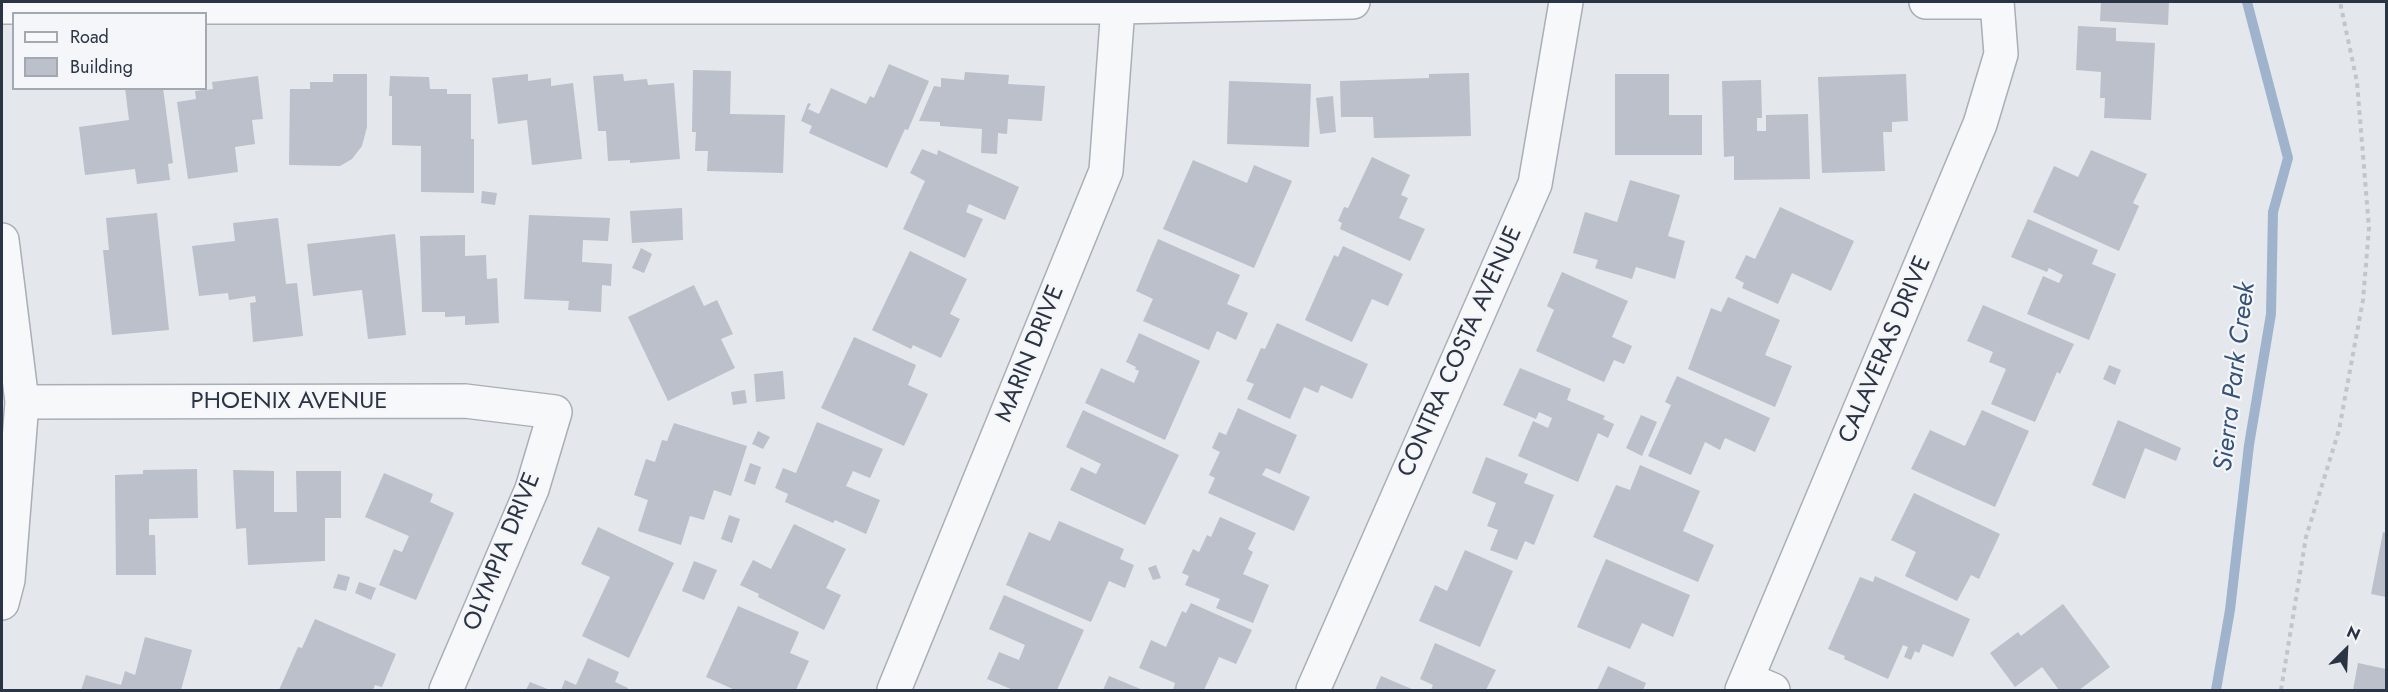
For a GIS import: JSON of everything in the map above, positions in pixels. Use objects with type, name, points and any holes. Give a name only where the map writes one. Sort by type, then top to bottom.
[{"type":"street","points":[[2,7],[1119,7],[1353,2]]},
{"type":"street","name":"CONTRA COSTA AVENUE","points":[[1313,690],[1535,184],[1566,2]]},
{"type":"street","points":[[1926,2],[1997,2]]},
{"type":"street","name":"CALAVERAS DRIVE","points":[[1754,686],[1980,124],[2001,54],[1997,2]]},
{"type":"street","name":"MARIN DRIVE","points":[[894,690],[1106,171],[1119,7]]},
{"type":"street","points":[[2,240],[22,402],[8,580],[2,603]]},
{"type":"street","name":"PHOENIX AVENUE","points":[[22,402],[465,401],[555,412]]},
{"type":"street","name":"OLYMPIA DRIVE","points":[[446,690],[532,489],[555,412]]},
{"type":"path","points":[[2281,690],[2306,537],[2339,430],[2363,300],[2369,228],[2357,82],[2340,2]]},
{"type":"building","points":[[2101,2],[2169,2],[2168,25],[2100,21]]},
{"type":"building","points":[[2078,26],[2116,28],[2116,41],[2155,43],[2151,120],[2104,118],[2105,98],[2100,98],[2101,72],[2076,70]]},
{"type":"building","points":[[889,64],[929,81],[908,130],[905,129],[887,168],[809,133],[812,126],[801,121],[808,103],[811,104],[808,109],[819,114],[831,88],[866,104],[870,96],[874,98]]},
{"type":"building","points":[[693,70],[731,71],[730,114],[785,115],[783,173],[707,171],[708,151],[695,151],[696,132],[692,132]]},
{"type":"building","points":[[965,72],[1009,75],[1008,84],[1045,86],[1042,121],[1008,119],[1007,134],[998,133],[997,154],[981,153],[982,129],[940,126],[940,122],[919,121],[934,86],[941,87],[941,78],[964,80]]},
{"type":"building","points":[[1469,73],[1471,136],[1374,138],[1373,117],[1341,117],[1340,81],[1429,78],[1429,74]]},
{"type":"building","points":[[333,74],[367,74],[367,127],[362,146],[352,159],[340,166],[289,165],[290,89],[310,89],[310,82],[333,82]]},
{"type":"building","points":[[528,74],[528,81],[551,78],[551,86],[573,83],[582,159],[532,165],[527,120],[498,124],[492,78]]},
{"type":"building","points":[[623,74],[624,81],[647,79],[648,85],[674,83],[680,159],[630,163],[630,160],[608,161],[606,131],[598,131],[593,76]]},
{"type":"building","points":[[1615,74],[1669,74],[1669,115],[1702,115],[1702,155],[1615,155]]},
{"type":"building","points":[[1906,74],[1908,121],[1892,122],[1892,132],[1883,132],[1885,171],[1822,173],[1818,77]]},
{"type":"building","points":[[258,76],[263,119],[252,120],[255,144],[235,147],[238,172],[188,179],[177,102],[196,99],[195,91],[213,89],[212,82]]},
{"type":"building","points":[[390,76],[429,77],[430,89],[447,89],[447,94],[471,94],[474,193],[421,192],[421,146],[392,145]]},
{"type":"building","points":[[1761,80],[1762,118],[1757,118],[1757,131],[1766,131],[1766,115],[1808,114],[1810,179],[1734,180],[1734,156],[1724,157],[1722,81]]},
{"type":"building","points":[[1229,81],[1311,84],[1309,147],[1227,144]]},
{"type":"building","points":[[125,90],[163,90],[173,163],[168,164],[170,180],[137,184],[135,169],[85,175],[79,127],[129,120]]},
{"type":"building","points":[[1333,96],[1336,132],[1320,134],[1316,98]]},
{"type":"building","points":[[922,149],[937,155],[938,150],[1019,187],[1005,220],[969,204],[966,212],[983,219],[965,258],[903,229],[925,181],[910,173]]},
{"type":"building","points":[[2091,150],[2147,174],[2133,203],[2139,206],[2119,251],[2033,212],[2054,166],[2078,177]]},
{"type":"building","points":[[1372,157],[1410,175],[1401,195],[1408,198],[1399,218],[1425,229],[1410,261],[1340,229],[1342,223],[1338,221],[1344,207],[1348,208]]},
{"type":"building","points":[[1193,160],[1247,183],[1254,165],[1292,181],[1254,268],[1163,229]]},
{"type":"building","points":[[1630,180],[1680,195],[1668,236],[1685,241],[1675,279],[1636,267],[1632,279],[1595,268],[1598,260],[1573,253],[1585,212],[1617,222]]},
{"type":"building","points":[[482,191],[497,193],[495,205],[481,203]]},
{"type":"building","points":[[1780,207],[1854,241],[1831,291],[1792,273],[1778,304],[1742,288],[1744,283],[1735,278],[1746,255],[1755,259]]},
{"type":"building","points":[[682,208],[683,240],[632,243],[630,211]]},
{"type":"building","points":[[157,213],[169,330],[112,335],[103,250],[109,250],[106,218]]},
{"type":"building","points":[[529,215],[610,218],[608,241],[583,240],[582,262],[612,264],[611,286],[602,285],[601,312],[568,310],[569,301],[524,299]]},
{"type":"building","points":[[278,218],[286,284],[297,283],[303,336],[253,342],[250,303],[256,302],[255,296],[229,300],[228,293],[199,296],[192,246],[235,241],[233,223]]},
{"type":"building","points":[[2028,219],[2098,250],[2092,264],[2116,274],[2089,340],[2027,314],[2043,276],[2059,283],[2063,275],[2049,268],[2047,272],[2011,257]]},
{"type":"building","points":[[395,234],[406,335],[368,339],[362,290],[313,296],[307,244]]},
{"type":"building","points":[[465,235],[465,256],[486,255],[487,279],[497,278],[499,323],[465,325],[465,316],[445,317],[445,312],[422,312],[420,236]]},
{"type":"building","points":[[1158,239],[1240,275],[1227,304],[1248,313],[1236,340],[1217,331],[1209,350],[1143,321],[1153,299],[1136,291]]},
{"type":"building","points":[[1343,246],[1403,274],[1388,306],[1372,299],[1352,342],[1305,320],[1334,255],[1338,257]]},
{"type":"building","points":[[641,248],[652,254],[644,273],[632,268]]},
{"type":"building","points":[[910,251],[967,279],[950,314],[960,319],[941,358],[913,345],[911,349],[872,330]]},
{"type":"building","points":[[1562,272],[1628,301],[1612,337],[1632,346],[1624,364],[1614,360],[1604,382],[1536,351],[1554,310],[1547,306]]},
{"type":"building","points":[[694,285],[704,306],[717,300],[733,334],[721,339],[735,368],[668,401],[628,317]]},
{"type":"building","points":[[1728,297],[1780,320],[1765,355],[1792,366],[1775,407],[1688,369],[1711,308],[1721,312]]},
{"type":"building","points":[[1983,305],[2074,344],[2060,374],[2057,372],[2035,422],[1991,404],[2006,369],[1989,362],[1993,352],[1967,341]]},
{"type":"building","points":[[1277,323],[1368,364],[1352,399],[1321,385],[1318,393],[1304,387],[1290,419],[1247,399],[1254,384],[1246,381],[1261,348],[1265,349]]},
{"type":"building","points":[[1139,333],[1200,361],[1165,440],[1085,403],[1101,368],[1134,383],[1139,371],[1126,362]]},
{"type":"building","points":[[854,337],[916,365],[908,385],[928,394],[904,446],[821,408]]},
{"type":"building","points":[[2109,365],[2121,370],[2115,385],[2103,379]]},
{"type":"building","points":[[1520,368],[1571,389],[1567,400],[1605,416],[1603,419],[1614,424],[1608,438],[1598,433],[1578,482],[1518,456],[1533,421],[1548,428],[1552,418],[1539,412],[1536,419],[1503,405]]},
{"type":"building","points":[[783,371],[785,399],[756,402],[754,374]]},
{"type":"building","points":[[1677,376],[1770,418],[1755,452],[1725,438],[1720,450],[1705,442],[1691,475],[1648,456],[1671,405],[1665,402]]},
{"type":"building","points":[[745,390],[747,403],[733,405],[731,392]]},
{"type":"building","points":[[1238,408],[1297,435],[1280,474],[1266,468],[1262,475],[1310,497],[1294,531],[1208,493],[1215,478],[1209,475],[1220,452],[1212,448],[1219,432],[1226,435]]},
{"type":"building","points":[[1083,410],[1179,455],[1145,525],[1070,490],[1081,467],[1096,474],[1101,464],[1066,447]]},
{"type":"building","points":[[1982,410],[2029,431],[1995,507],[1911,469],[1930,430],[1965,446]]},
{"type":"building","points":[[1641,415],[1657,422],[1642,456],[1626,448]]},
{"type":"building","points":[[2118,420],[2181,448],[2176,461],[2145,448],[2125,499],[2092,485]]},
{"type":"building","points":[[817,422],[883,449],[870,478],[853,471],[846,486],[880,500],[866,534],[835,520],[833,523],[785,502],[788,494],[775,488],[783,468],[796,473]]},
{"type":"building","points":[[674,423],[747,446],[731,496],[714,490],[704,520],[690,516],[681,545],[638,531],[648,500],[634,495],[646,459],[655,462],[662,440],[667,441]]},
{"type":"building","points":[[758,431],[770,437],[763,449],[752,444]]},
{"type":"building","points":[[1486,457],[1528,474],[1524,483],[1554,495],[1534,545],[1525,541],[1517,560],[1490,550],[1498,530],[1487,526],[1496,503],[1472,493]]},
{"type":"building","points":[[750,463],[761,467],[755,485],[744,481]]},
{"type":"building","points":[[1640,465],[1700,491],[1683,531],[1714,545],[1698,582],[1593,537],[1616,485],[1630,490]]},
{"type":"building","points":[[197,469],[198,518],[149,519],[149,535],[155,535],[156,575],[116,575],[115,475],[143,474],[143,470]]},
{"type":"building","points":[[233,470],[274,471],[274,512],[297,512],[296,471],[341,471],[341,518],[325,518],[325,561],[248,565],[246,528],[236,529]]},
{"type":"building","points":[[384,473],[433,494],[430,502],[454,513],[416,600],[379,585],[394,549],[402,552],[409,536],[365,517]]},
{"type":"building","points":[[1914,493],[2000,534],[1979,579],[1971,575],[1957,601],[1905,576],[1916,552],[1891,540]]},
{"type":"building","points":[[729,515],[740,519],[732,543],[721,539]]},
{"type":"building","points":[[1220,517],[1256,533],[1248,549],[1253,552],[1243,574],[1269,585],[1253,623],[1216,608],[1220,599],[1185,585],[1189,576],[1182,573],[1193,549],[1199,552],[1207,535],[1211,537]]},
{"type":"building","points":[[1059,521],[1124,549],[1120,559],[1134,565],[1125,588],[1109,581],[1091,622],[1006,585],[1029,532],[1050,541]]},
{"type":"building","points":[[794,524],[846,549],[826,588],[841,595],[824,630],[758,597],[759,594],[740,585],[753,560],[771,569]]},
{"type":"building","points":[[598,527],[674,563],[629,658],[582,636],[610,577],[581,564]]},
{"type":"building","points":[[2383,532],[2386,533],[2386,597],[2371,594]]},
{"type":"building","points":[[1465,550],[1513,571],[1480,647],[1419,621],[1435,585],[1447,591]]},
{"type":"building","points":[[1606,559],[1690,595],[1673,637],[1642,623],[1630,649],[1577,627]]},
{"type":"building","points":[[694,561],[717,570],[704,600],[682,591]]},
{"type":"building","points":[[1156,565],[1161,578],[1153,580],[1148,568]]},
{"type":"building","points":[[338,574],[350,577],[346,591],[333,588]]},
{"type":"building","points":[[1875,576],[1970,619],[1953,657],[1923,644],[1919,653],[1915,651],[1911,660],[1904,657],[1908,647],[1903,645],[1888,679],[1828,649],[1860,577],[1873,582]]},
{"type":"building","points":[[359,582],[376,588],[371,600],[355,593]]},
{"type":"building","points":[[1004,595],[1084,630],[1057,690],[1013,690],[987,679],[999,652],[1019,660],[1025,645],[989,629]]},
{"type":"building","points":[[1191,603],[1252,630],[1236,664],[1219,657],[1204,690],[1173,690],[1175,683],[1139,668],[1151,640],[1166,647],[1182,611],[1186,613]]},
{"type":"building","points":[[2063,604],[2110,667],[2079,690],[2059,690],[2042,667],[2015,687],[1990,653],[2018,632],[2021,636]]},
{"type":"building","points":[[738,606],[799,632],[790,653],[809,661],[796,690],[735,690],[706,677]]},
{"type":"building","points":[[315,619],[396,654],[382,687],[375,685],[373,690],[279,690],[298,647],[302,648]]},
{"type":"building","points":[[145,637],[192,650],[181,690],[81,690],[86,675],[121,685],[125,671],[135,675]]},
{"type":"building","points":[[1435,643],[1496,670],[1486,690],[1431,690],[1433,685],[1420,679]]},
{"type":"building","points":[[588,658],[619,672],[615,682],[628,688],[627,690],[561,690],[565,680],[576,685]]},
{"type":"building","points":[[2358,663],[2386,669],[2386,690],[2353,690]]},
{"type":"building","points":[[1608,666],[1646,683],[1643,690],[1597,690]]},
{"type":"building","points":[[1109,676],[1143,690],[1103,690]]},
{"type":"building","points":[[1381,676],[1414,690],[1375,690]]},
{"type":"building","points":[[530,682],[550,690],[526,690]]},
{"type":"waterway","name":"Sierra Park Creek","points":[[2216,690],[2230,610],[2249,445],[2271,314],[2273,212],[2288,158],[2247,2]]}]
